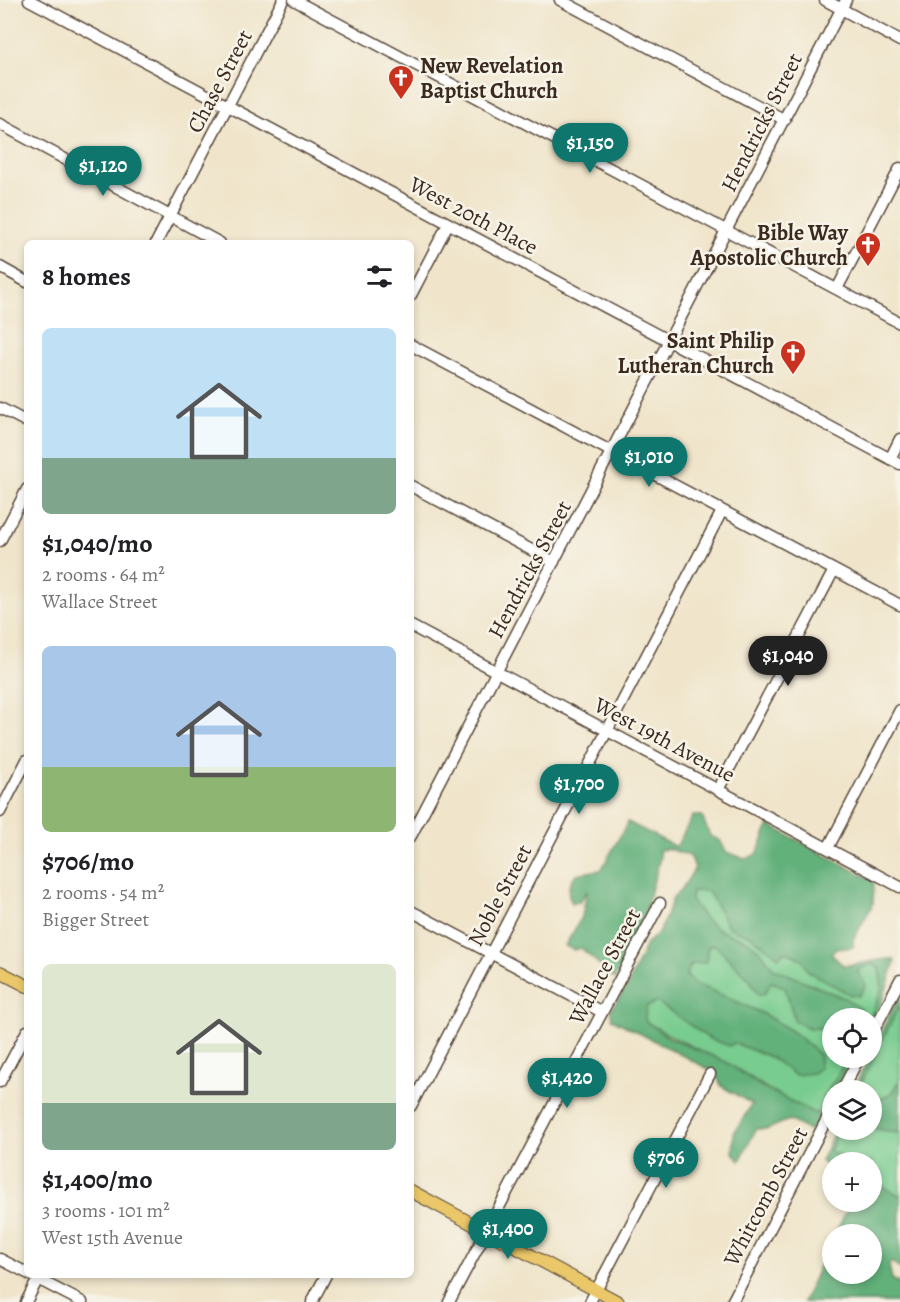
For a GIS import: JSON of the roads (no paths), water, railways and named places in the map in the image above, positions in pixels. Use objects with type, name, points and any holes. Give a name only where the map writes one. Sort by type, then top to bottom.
[{"type":"main road","points":[[0,972],[24,984]]},
{"type":"main road","points":[[414,1193],[618,1302]]},
{"type":"street","name":"West 20th Place","points":[[29,0],[895,462]]},
{"type":"street","name":"Chase Street","points":[[158,240],[283,0]]},
{"type":"street","points":[[294,0],[900,323]]},
{"type":"street","points":[[560,0],[784,120]]},
{"type":"street","points":[[825,0],[844,5],[900,41]]},
{"type":"street","name":"Hendricks Street","points":[[414,830],[844,5]]},
{"type":"street","points":[[0,124],[214,240]]},
{"type":"street","points":[[837,289],[900,168]]},
{"type":"street","points":[[414,289],[448,224]]},
{"type":"street","points":[[0,267],[24,280]]},
{"type":"street","points":[[414,347],[900,605]]},
{"type":"street","points":[[0,408],[24,420]]},
{"type":"street","points":[[895,462],[900,440]]},
{"type":"street","points":[[414,488],[554,562]]},
{"type":"street","points":[[0,541],[24,495]]},
{"type":"street","name":"Noble Street","points":[[414,1100],[722,511]]},
{"type":"street","points":[[718,790],[834,570]]},
{"type":"street","name":"West 19th Avenue","points":[[414,629],[900,887]]},
{"type":"street","points":[[828,848],[900,710]]},
{"type":"street","points":[[0,812],[24,766]]},
{"type":"street","name":"Wallace Street","points":[[449,1302],[660,903]]},
{"type":"street","points":[[414,913],[602,1012]]},
{"type":"street","points":[[882,1015],[900,980]]},
{"type":"street","points":[[0,1082],[24,1037]]},
{"type":"street","points":[[591,1302],[710,1074]]},
{"type":"street","name":"Whitcomb Street","points":[[732,1302],[822,1128]]},
{"type":"street","points":[[0,1259],[24,1271]]},
{"type":"street","points":[[26,1302],[33,1278]]},
{"type":"street","points":[[38,1278],[82,1302]]},
{"type":"street","points":[[312,1302],[324,1278]]},
{"type":"place","name":"New Revelation Baptist Church","points":[[401,101]]},
{"type":"place","name":"Bible Way Apostolic Church","points":[[868,268]]},
{"type":"place","name":"Saint Philip Lutheran Church","points":[[793,376]]}]
